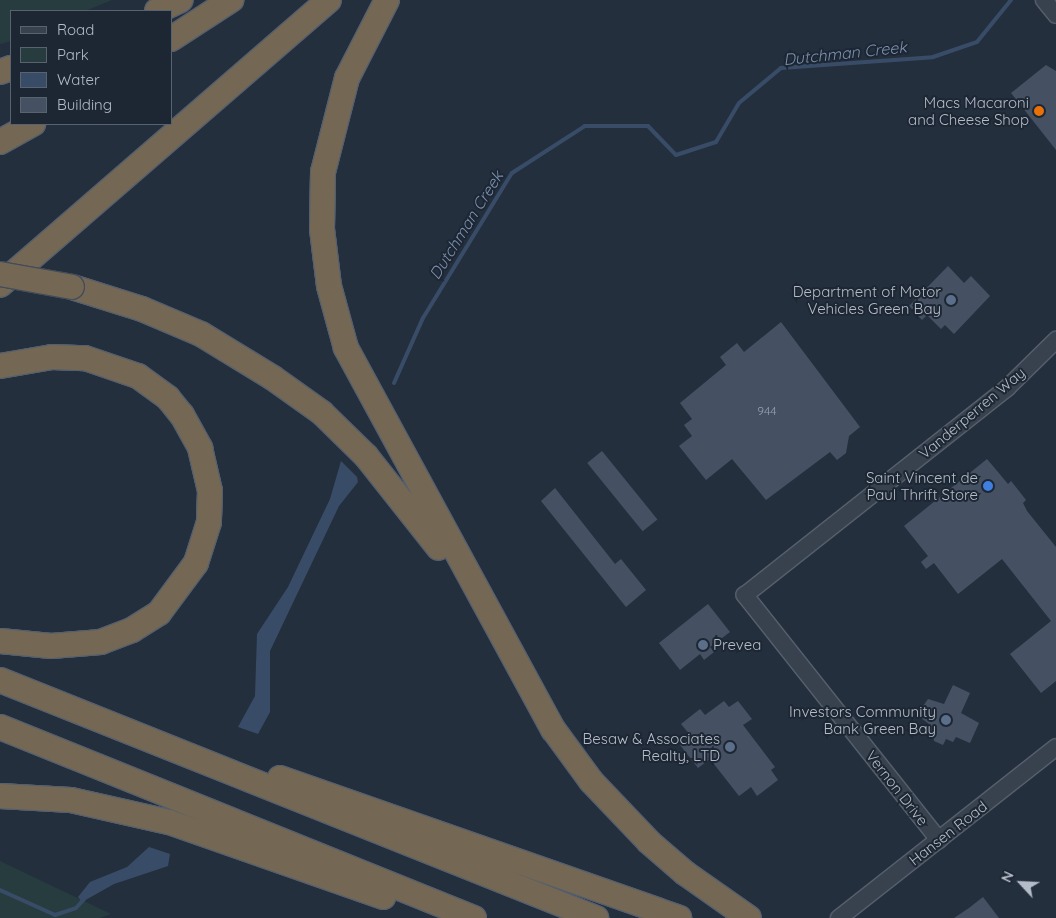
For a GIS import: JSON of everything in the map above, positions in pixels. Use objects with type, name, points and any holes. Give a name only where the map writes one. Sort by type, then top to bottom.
[{"type":"highway","points":[[159,10],[181,0]]},
{"type":"highway","points":[[172,38],[231,0]]},
{"type":"highway","points":[[0,285],[329,0]]},
{"type":"highway","points":[[387,0],[357,53],[332,127],[323,172],[322,229],[329,286],[346,348],[372,402],[554,728],[591,781],[678,867],[749,918]]},
{"type":"highway","points":[[0,142],[31,125]]},
{"type":"highway","points":[[0,274],[72,287],[142,309],[201,334],[273,378],[322,413],[372,464],[438,547],[476,588]]},
{"type":"highway","points":[[0,366],[52,357],[85,358],[138,376],[168,398],[182,415],[200,448],[210,491],[209,522],[196,564],[174,598],[152,618],[100,642],[51,646],[0,641]]},
{"type":"highway","points":[[0,680],[120,726],[596,918]]},
{"type":"highway","points":[[120,726],[311,787],[679,918]]},
{"type":"highway","points":[[0,727],[474,918]]},
{"type":"highway","points":[[0,796],[71,800],[169,822],[444,918]]},
{"type":"street","points":[[1044,0],[1056,15]]},
{"type":"street","name":"Vanderperren Way","points":[[744,595],[1007,388],[1056,340]]},
{"type":"street","name":"Vernon Drive","points":[[744,595],[938,840]]},
{"type":"street","name":"Hansen Road","points":[[839,918],[1056,747]]},
{"type":"green space","points":[[0,0],[112,0],[87,10],[10,10],[10,41],[0,44]]},
{"type":"green space","points":[[0,861],[111,914],[100,918],[0,918]]},
{"type":"water","points":[[341,461],[357,477],[358,482],[339,506],[270,651],[270,712],[258,734],[238,727],[255,696],[257,634],[288,587],[330,499]]},
{"type":"water","points":[[149,847],[170,854],[168,866],[114,884],[82,902],[78,897],[90,882],[127,867]]},
{"type":"building","points":[[1046,65],[1056,71],[1056,150],[1011,93]]},
{"type":"building","name":"Department of Motor Vehicles Green Bay","points":[[948,266],[964,283],[971,276],[990,296],[954,334],[945,325],[941,329],[927,315],[922,320],[909,306]]},
{"type":"building","points":[[781,322],[860,427],[849,436],[846,453],[837,460],[830,452],[766,500],[732,459],[706,480],[679,446],[692,436],[684,425],[692,419],[680,403],[726,365],[720,357],[737,343],[744,352]]},
{"type":"building","points":[[602,451],[657,519],[643,531],[587,463]]},
{"type":"building","points":[[987,459],[1008,484],[1011,481],[1026,500],[1023,503],[1027,511],[1056,547],[1056,681],[1041,693],[1010,654],[1051,621],[1002,559],[958,594],[934,563],[926,569],[921,562],[928,556],[904,526]]},
{"type":"building","points":[[555,488],[615,564],[621,559],[646,590],[626,607],[541,501]]},
{"type":"building","points":[[708,604],[730,632],[710,647],[714,652],[704,660],[700,654],[680,670],[659,643]]},
{"type":"building","points":[[953,685],[970,693],[961,713],[979,723],[970,743],[956,737],[953,742],[946,739],[943,745],[934,741],[933,733],[926,730],[929,724],[917,715],[928,699],[944,704]]},
{"type":"building","points":[[724,701],[729,707],[738,701],[752,719],[743,725],[775,767],[771,770],[778,780],[757,796],[751,787],[739,796],[710,759],[698,768],[680,745],[691,736],[681,724],[700,709],[705,715]]},
{"type":"building","points":[[983,897],[999,918],[954,918],[969,908]]},
{"type":"waterway","name":"Dutchman Creek","points":[[394,383],[423,318],[512,173],[585,126],[648,126],[676,155],[716,142],[739,103],[781,68],[933,57],[977,42],[1011,0]]},
{"type":"waterway","name":"Dutchman Creek","points":[[0,890],[55,915],[76,908],[84,899]]},
{"type":"place","name":"Macs Macaroni and Cheese Shop","points":[[1039,111]]},
{"type":"place","name":"Department of Motor Vehicles Green Bay","points":[[951,300]]},
{"type":"place","name":"Saint Vincent de Paul Thrift Store","points":[[988,486]]},
{"type":"place","name":"Prevea","points":[[703,645]]},
{"type":"place","name":"Investors Community Bank Green Bay","points":[[946,720]]},
{"type":"place","name":"Besaw & Associates Realty, LTD","points":[[730,747]]}]
